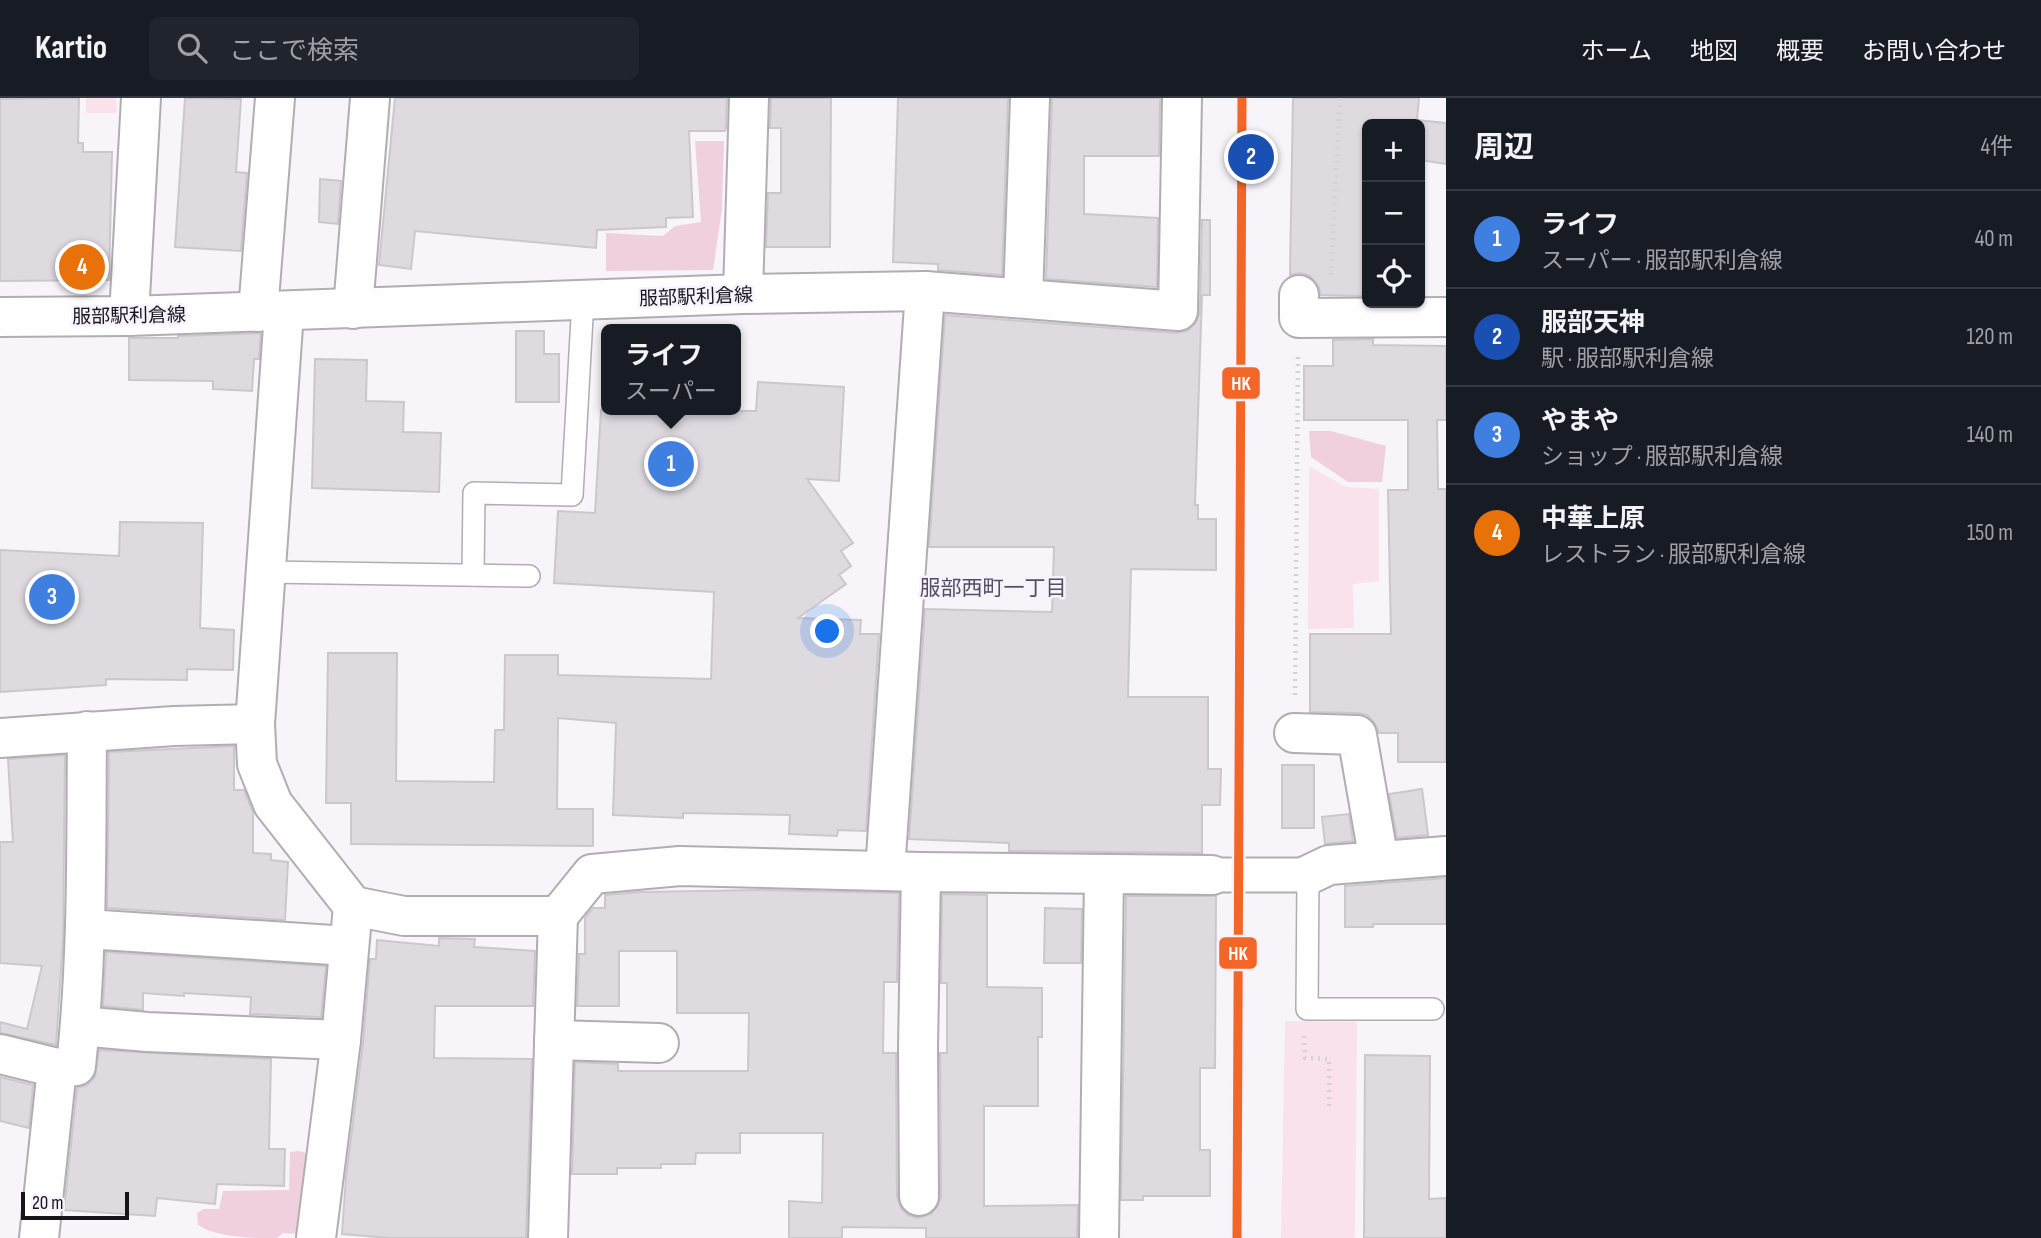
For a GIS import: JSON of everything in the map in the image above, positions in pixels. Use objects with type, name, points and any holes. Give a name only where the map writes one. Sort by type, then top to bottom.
[{"type":"street","points":[[130,316],[141,98]]},
{"type":"street","points":[[275,98],[266,572],[255,724],[257,764],[273,804],[353,906],[404,916],[558,916]]},
{"type":"street","points":[[353,309],[370,98]]},
{"type":"street","points":[[743,294],[749,98]]},
{"type":"street","points":[[1023,298],[1030,98]]},
{"type":"street","name":"服部駅利倉線","points":[[0,317],[130,316],[743,294],[925,291],[1178,311],[1182,98]]},
{"type":"street","points":[[919,1196],[918,1048],[903,871],[925,291]]},
{"type":"street","points":[[1310,310],[1446,317]]},
{"type":"street","points":[[0,738],[174,726],[255,724]]},
{"type":"street","points":[[0,1054],[57,1068],[76,1066],[86,929],[87,731]]},
{"type":"street","points":[[1294,733],[1357,735],[1379,861]]},
{"type":"street","points":[[548,1238],[558,916],[592,874],[680,866],[1308,875],[1329,865],[1446,856]]},
{"type":"street","points":[[1099,1238],[1104,874]]},
{"type":"street","points":[[316,1238],[341,1040],[353,906]]},
{"type":"street","points":[[86,929],[348,946]]},
{"type":"street","points":[[80,1026],[147,1032],[341,1040]]},
{"type":"street","points":[[554,1040],[659,1043]]},
{"type":"street","points":[[39,1238],[57,1068]]},
{"type":"lane","points":[[473,575],[474,493],[572,495],[583,300]]},
{"type":"lane","points":[[266,572],[529,576]]},
{"type":"lane","points":[[1308,875],[1307,1009],[1433,1010]]},
{"type":"path","points":[[1294,733],[1310,310],[1331,282],[1340,98]]},
{"type":"path","points":[[1307,1009],[1303,1014],[1305,1058],[1329,1059],[1329,1108]]},
{"type":"shaded area","points":[[86,98],[116,98],[117,113],[86,113]]},
{"type":"shaded area","points":[[695,141],[724,141],[722,209],[713,270],[606,271],[606,233],[663,236],[675,226],[701,222]]},
{"type":"shaded area","points":[[1309,431],[1331,431],[1386,446],[1382,482],[1348,482],[1311,457]]},
{"type":"shaded area","points":[[1309,466],[1346,487],[1379,489],[1379,581],[1353,584],[1354,628],[1308,629]]},
{"type":"shaded area","points":[[1285,1021],[1357,1022],[1355,1238],[1281,1238]]},
{"type":"shaded area","points":[[299,1151],[314,1155],[303,1234],[283,1233],[277,1238],[246,1237],[215,1233],[198,1225],[197,1213],[204,1209],[219,1209],[223,1191],[289,1190],[290,1152]]},
{"type":"building","points":[[79,98],[78,143],[83,143],[83,152],[112,152],[109,280],[0,281],[0,99]]},
{"type":"building","points":[[185,98],[241,99],[236,172],[247,173],[241,251],[175,247]]},
{"type":"building","points":[[395,98],[727,98],[726,128],[725,131],[689,131],[693,217],[666,218],[666,227],[597,230],[596,248],[415,231],[411,269],[379,265]]},
{"type":"building","points":[[771,98],[831,98],[830,247],[766,247],[768,193],[781,193],[781,128],[770,128]]},
{"type":"building","points":[[898,98],[1008,98],[1002,275],[938,270],[938,264],[893,262]]},
{"type":"building","points":[[1052,98],[1160,98],[1159,156],[1084,156],[1084,214],[1158,218],[1157,287],[1046,279]]},
{"type":"building","points":[[1293,98],[1419,98],[1417,119],[1362,119],[1362,296],[1321,295],[1318,285],[1310,276],[1300,273],[1290,275]]},
{"type":"building","points":[[1425,121],[1446,123],[1446,164],[1425,161]]},
{"type":"building","points":[[320,179],[341,181],[338,224],[319,222]]},
{"type":"building","points":[[1202,220],[1210,220],[1210,295],[1202,295],[1195,505],[1198,505],[1198,519],[1216,519],[1216,570],[1131,569],[1128,697],[1208,697],[1208,769],[1221,769],[1220,805],[1202,805],[1202,853],[1009,851],[1009,843],[909,839],[925,609],[1052,612],[1054,547],[929,547],[945,315],[1176,333],[1187,331],[1196,323],[1200,311]]},
{"type":"building","points":[[516,331],[544,331],[544,354],[559,354],[559,402],[516,402]]},
{"type":"building","points":[[261,333],[259,359],[254,359],[252,391],[213,389],[213,381],[129,380],[129,338]]},
{"type":"building","points":[[1373,339],[1373,345],[1446,346],[1446,420],[1437,420],[1438,489],[1446,489],[1446,762],[1398,762],[1398,733],[1379,733],[1367,715],[1310,712],[1310,634],[1391,634],[1388,490],[1408,490],[1408,420],[1304,420],[1304,366],[1333,366],[1333,340]]},
{"type":"building","points":[[315,359],[367,360],[366,401],[404,402],[403,432],[441,433],[439,492],[312,488]]},
{"type":"building","points":[[758,382],[844,387],[839,481],[807,479],[853,543],[841,551],[851,566],[839,575],[846,584],[798,618],[861,620],[860,634],[879,634],[866,831],[838,830],[837,836],[789,834],[790,815],[683,813],[683,818],[613,815],[616,723],[558,718],[557,809],[593,809],[593,846],[351,844],[351,803],[326,803],[328,653],[397,653],[396,781],[494,782],[495,730],[504,730],[505,655],[558,655],[558,675],[711,679],[714,592],[554,583],[558,511],[595,513],[601,410],[601,415],[741,415],[741,411],[756,411]]},
{"type":"building","points":[[120,522],[203,523],[200,628],[234,630],[233,670],[187,669],[187,680],[106,679],[106,685],[0,692],[0,550],[119,556]]},
{"type":"building","points":[[234,746],[234,790],[244,790],[253,812],[253,853],[271,854],[271,860],[288,862],[285,920],[107,908],[109,752]]},
{"type":"building","points":[[65,755],[63,940],[56,1045],[0,1033],[0,1022],[27,1029],[42,966],[0,963],[0,842],[13,842],[8,759]]},
{"type":"building","points":[[1282,765],[1314,765],[1314,828],[1282,828]]},
{"type":"building","points":[[1422,789],[1428,835],[1397,838],[1389,794]]},
{"type":"building","points":[[1349,814],[1353,841],[1325,844],[1322,817]]},
{"type":"building","points":[[1446,878],[1446,924],[1373,924],[1373,927],[1345,927],[1345,886]]},
{"type":"building","points":[[760,890],[899,893],[897,982],[884,982],[883,1053],[896,1053],[897,1197],[901,1208],[908,1215],[918,1218],[931,1214],[938,1206],[941,1196],[940,1053],[947,1053],[947,983],[941,983],[942,894],[987,895],[987,987],[1042,988],[1042,1037],[1038,1037],[1038,1106],[984,1106],[984,1206],[1078,1205],[1077,1238],[926,1238],[926,1228],[842,1227],[842,1238],[789,1238],[789,1201],[822,1203],[823,1133],[740,1133],[740,1153],[696,1153],[695,1164],[661,1164],[661,1168],[617,1168],[617,1174],[572,1174],[575,1062],[618,1064],[618,1071],[748,1071],[749,1013],[677,1013],[677,951],[619,951],[619,1006],[577,1006],[579,954],[585,954],[585,918],[593,908],[605,908],[605,895]]},
{"type":"building","points":[[1126,896],[1216,896],[1215,1068],[1200,1068],[1200,1150],[1210,1150],[1210,1196],[1143,1196],[1143,1200],[1121,1200]]},
{"type":"building","points":[[1045,908],[1082,909],[1081,963],[1044,963]]},
{"type":"building","points":[[439,938],[475,939],[474,947],[535,951],[533,1006],[435,1006],[434,1058],[532,1059],[526,1238],[390,1238],[342,1234],[370,959],[376,959],[377,940],[439,946]]},
{"type":"building","points":[[106,952],[326,966],[321,1017],[250,1014],[251,997],[184,993],[184,996],[143,993],[143,1010],[103,1006]]},
{"type":"building","points":[[99,1050],[271,1059],[269,1149],[285,1149],[284,1186],[217,1184],[215,1204],[157,1198],[155,1216],[64,1210],[77,1088],[87,1085],[95,1077]]},
{"type":"building","points":[[1365,1055],[1430,1056],[1429,1199],[1446,1198],[1446,1238],[1364,1238]]},
{"type":"building","points":[[0,1077],[33,1085],[29,1128],[0,1121]]},
{"type":"transit line","name":"HK","points":[[1237,1238],[1242,98]]},
{"type":"place","name":"服部天神","points":[[1251,157]]},
{"type":"place","name":"中華上原","points":[[82,267]]},
{"type":"place","name":"ライフ","points":[[671,464]]},
{"type":"place","name":"やまや","points":[[52,597]]},
{"type":"district","name":"服部西町一丁目","points":[[993,588]]}]
